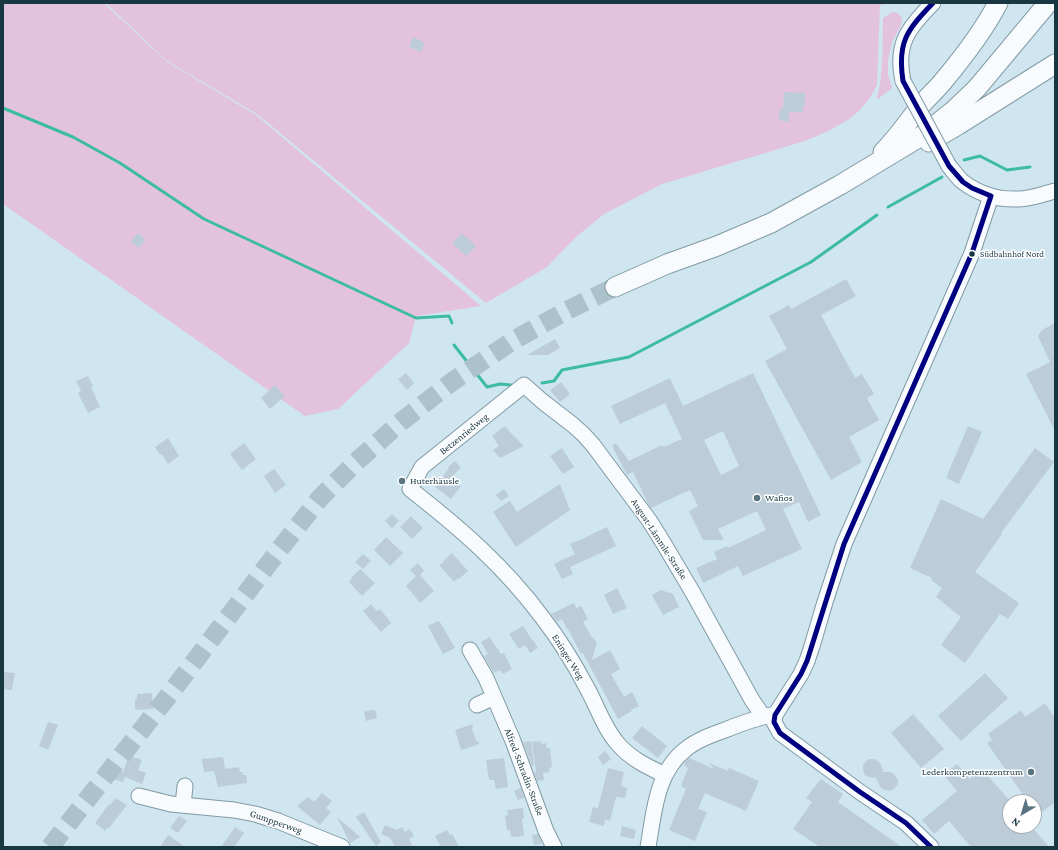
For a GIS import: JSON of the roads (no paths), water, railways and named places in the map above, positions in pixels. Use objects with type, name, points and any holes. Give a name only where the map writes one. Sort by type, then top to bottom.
[{"type":"main road","points":[[896,139],[923,103],[946,79],[972,45],[984,28],[998,3]]},
{"type":"main road","points":[[616,287],[667,264],[716,246],[771,223],[865,170],[922,134],[953,111],[977,88],[1048,3]]},
{"type":"main road","points":[[865,170],[896,139],[1008,50]]},
{"type":"main road","points":[[865,170],[916,149],[958,125],[1055,64]]},
{"type":"street","points":[[933,3],[906,35],[900,58],[901,70],[903,82],[949,166],[963,182],[972,188],[991,196],[1004,199],[1020,199],[1055,191]]},
{"type":"street","points":[[648,847],[659,791],[665,775],[680,754],[694,743],[703,739],[769,716],[801,674],[812,646],[844,544],[972,253],[991,196]]},
{"type":"street","name":"August-Lämmle-Straße","points":[[524,385],[542,401],[573,424],[583,434],[623,485],[664,544],[752,700],[769,716],[780,733],[860,792],[906,823],[931,847]]},
{"type":"street","name":"Betzenriedweg","points":[[410,488],[422,467],[524,385]]},
{"type":"street","name":"Eninger Weg","points":[[410,488],[468,536],[509,577],[542,617],[571,659],[609,732],[617,743],[636,760],[665,775]]},
{"type":"street","name":"Alfred-Schradin-Straße","points":[[470,650],[486,678],[522,764],[546,831],[554,847]]},
{"type":"street","points":[[477,705],[494,697]]},
{"type":"street","points":[[183,805],[185,786]]},
{"type":"street","name":"Gumpperweg","points":[[139,796],[157,801],[234,810],[255,814],[278,821],[342,847]]},
{"type":"waterway","points":[[3,108],[73,137],[120,163],[204,219],[416,318],[449,316],[452,323]]},
{"type":"waterway","points":[[964,160],[980,156],[1007,170],[1030,167]]},
{"type":"waterway","points":[[888,207],[942,177]]},
{"type":"waterway","points":[[542,383],[554,381],[562,370],[629,357],[811,262],[877,215]]},
{"type":"waterway","points":[[454,345],[487,387],[500,384],[511,385]]},
{"type":"tunnel","points":[[50,847],[320,498],[356,462],[402,421],[453,381],[514,340],[566,311],[615,287]]},
{"type":"place","name":"Südbahnhof Nord","points":[[972,254]]},
{"type":"place","name":"Huterhäusle","points":[[402,481]]},
{"type":"place","name":"Wafios","points":[[757,498]]},
{"type":"place","name":"Lederkompetenzzentrum","points":[[1031,772]]}]
